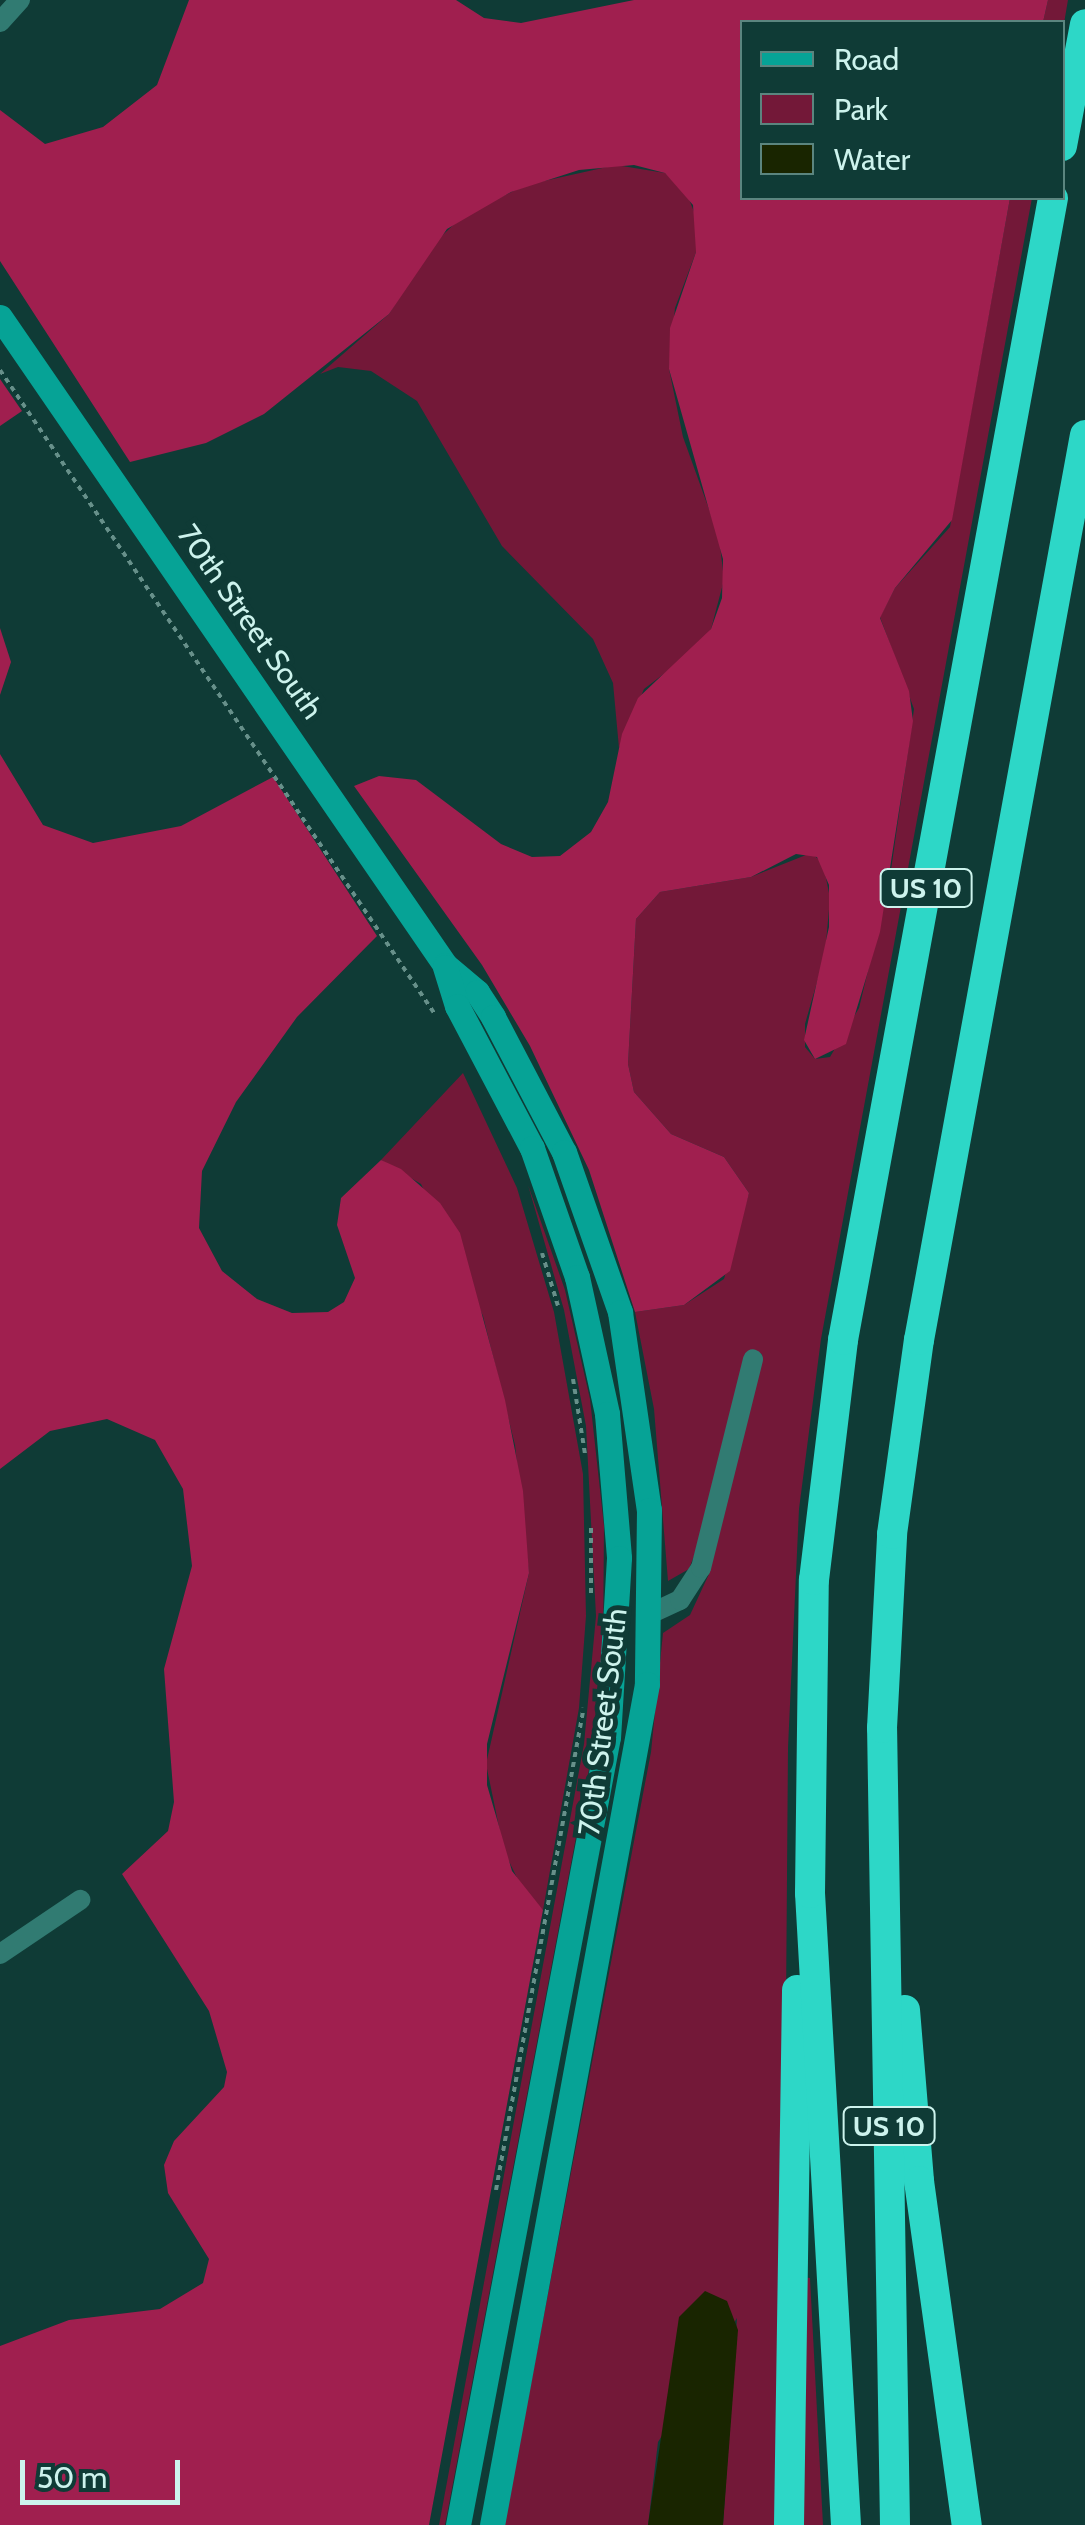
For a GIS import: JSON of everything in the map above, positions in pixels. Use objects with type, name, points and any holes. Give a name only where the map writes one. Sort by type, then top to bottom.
[{"type":"highway","points":[[1065,130],[1085,24]]},
{"type":"highway","name":"US 10","points":[[846,2525],[810,1892],[808,1680],[835,1389],[1053,200]]},
{"type":"highway","name":"US 10","points":[[895,2525],[882,1728],[891,1551],[911,1386],[1085,435]]},
{"type":"highway","points":[[882,1728],[919,2181],[967,2525]]},
{"type":"highway","points":[[790,2525],[798,1988],[810,1892]]},
{"type":"main road","name":"70th Street South","points":[[0,316],[444,965],[458,1006],[532,1148],[569,1251],[607,1414],[619,1558],[608,1737],[458,2525]]},
{"type":"main road","name":"70th Street South","points":[[444,965],[477,992],[525,1073],[574,1175],[608,1270],[639,1412],[652,1613],[640,1744],[492,2525]]},
{"type":"street","points":[[0,22],[20,0]]},
{"type":"street","points":[[652,1613],[680,1600],[701,1568],[753,1358]]},
{"type":"street","points":[[0,1954],[80,1900]]},
{"type":"path","points":[[0,370],[442,1027]]},
{"type":"path","points":[[538,1238],[559,1311]]},
{"type":"path","points":[[570,1365],[586,1462]]},
{"type":"path","points":[[591,1513],[592,1596]]},
{"type":"path","points":[[495,2196],[586,1690]]},
{"type":"green space","points":[[1048,0],[1068,0],[1065,20],[1043,20]]},
{"type":"green space","points":[[616,165],[665,173],[686,192],[697,219],[696,252],[675,308],[669,369],[683,437],[719,537],[724,580],[711,629],[695,650],[644,689],[619,748],[613,683],[593,639],[502,546],[417,401],[371,371],[338,367],[320,374],[389,314],[432,245],[464,215],[526,185]]},
{"type":"green space","points":[[1010,200],[1032,200],[821,1339],[799,1509],[788,1748],[782,2525],[723,2525],[737,2318],[658,2442],[648,2525],[504,2525],[651,1752],[663,1633],[690,1615],[709,1574],[762,1354],[748,1351],[706,1525],[689,1569],[668,1581],[654,1409],[635,1312],[684,1305],[724,1279],[749,1193],[724,1157],[671,1134],[634,1092],[628,1064],[636,919],[660,892],[751,877],[811,853],[823,863],[830,898],[825,954],[805,1024],[805,1047],[815,1059],[830,1057],[859,1008],[889,884],[914,709],[880,617],[895,588],[950,527]]},
{"type":"green space","points":[[463,1073],[517,1188],[554,1312],[583,1474],[586,1616],[579,1708],[543,1910],[522,1888],[504,1851],[486,1764],[529,1573],[515,1445],[483,1316],[421,1184],[381,1160]]},
{"type":"green space","points":[[528,1185],[565,1290],[590,1399],[604,1526],[603,1649],[589,1769],[445,2525],[439,2525],[584,1744],[596,1616],[586,1426],[564,1310]]},
{"type":"green space","points":[[802,2277],[810,2278],[823,2525],[800,2525]]},
{"type":"shaded area","points":[[189,0],[456,0],[484,18],[521,23],[634,0],[1048,0],[1043,20],[740,20],[740,200],[1010,200],[952,520],[895,588],[880,618],[909,691],[913,721],[880,932],[846,1044],[815,1059],[804,1040],[829,927],[829,885],[817,857],[796,854],[751,877],[660,892],[636,919],[628,1064],[634,1092],[671,1134],[724,1157],[749,1193],[730,1271],[684,1305],[635,1312],[589,1170],[530,1046],[482,965],[354,786],[379,776],[416,780],[501,844],[532,857],[560,856],[591,832],[608,802],[622,734],[638,698],[711,629],[722,598],[723,559],[669,369],[670,328],[696,252],[693,205],[665,173],[634,165],[579,170],[511,192],[447,229],[389,314],[264,414],[206,443],[130,462],[0,261],[0,110],[45,144],[103,127],[157,85]]},
{"type":"shaded area","points":[[0,379],[22,411],[0,426]]},
{"type":"shaded area","points":[[0,628],[11,662],[0,695]]},
{"type":"shaded area","points":[[0,754],[43,825],[93,843],[181,826],[273,777],[377,936],[297,1017],[236,1102],[202,1171],[199,1228],[222,1271],[257,1299],[292,1313],[328,1312],[344,1302],[355,1278],[337,1225],[341,1198],[381,1160],[401,1169],[440,1203],[460,1233],[505,1400],[523,1491],[529,1573],[487,1744],[487,1785],[512,1871],[543,1910],[429,2525],[0,2525],[0,2346],[69,2320],[160,2309],[203,2283],[209,2259],[168,2193],[164,2165],[174,2141],[224,2087],[227,2072],[209,2011],[122,1874],[168,1831],[174,1802],[164,1669],[192,1566],[183,1489],[155,1440],[107,1419],[50,1431],[0,1469]]},
{"type":"water","points":[[705,2291],[727,2301],[738,2330],[723,2525],[648,2525],[679,2317]]}]
